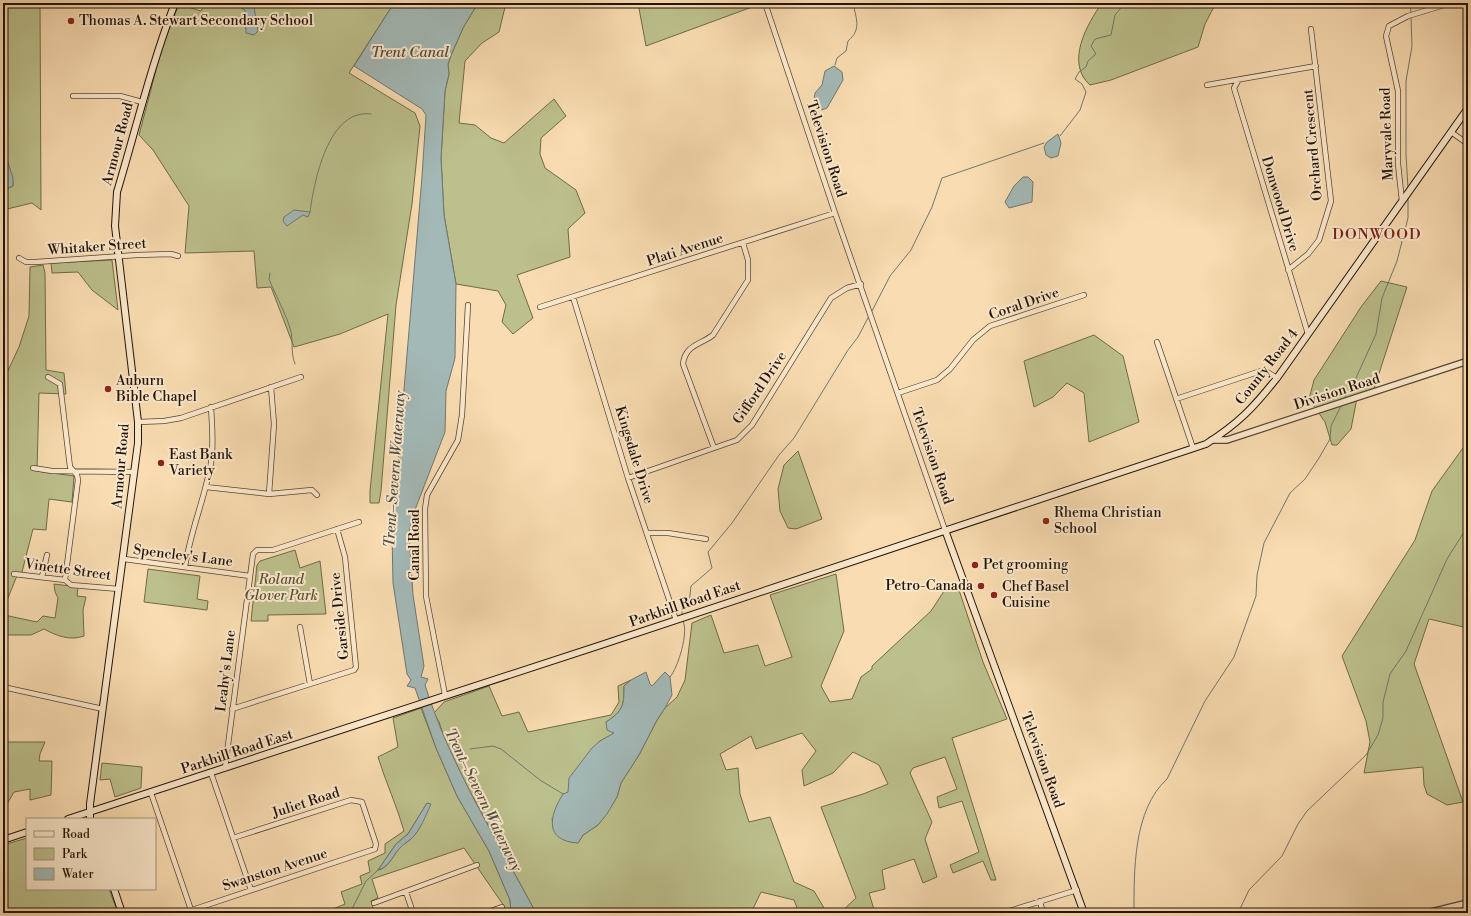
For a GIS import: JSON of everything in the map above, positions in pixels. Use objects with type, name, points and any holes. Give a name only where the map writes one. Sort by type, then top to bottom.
[{"type":"main road","name":"Armour Road","points":[[90,818],[135,472],[138,422],[115,226],[118,192],[162,35],[175,3]]},
{"type":"main road","name":"County Road 4","points":[[945,530],[1193,448],[1224,433],[1243,418],[1277,378],[1468,108]]},
{"type":"main road","name":"Parkhill Road East","points":[[71,818],[676,620],[945,530]]},
{"type":"main road","name":"Television Road","points":[[945,530],[1084,913]]},
{"type":"main road","points":[[3,840],[26,832]]},
{"type":"main road","points":[[114,890],[122,913]]},
{"type":"street","name":"Television Road","points":[[765,3],[835,213],[861,284],[945,530]]},
{"type":"street","name":"Maryvale Road","points":[[1402,202],[1398,164],[1398,91],[1386,36],[1389,26],[1408,16],[1441,6]]},
{"type":"street","name":"Orchard Crescent","points":[[1288,270],[1308,254],[1319,240],[1331,201],[1311,29]]},
{"type":"street","points":[[1207,86],[1316,66]]},
{"type":"street","name":"Donwood Drive","points":[[1238,81],[1234,88],[1308,334]]},
{"type":"street","points":[[73,96],[120,96],[142,102]]},
{"type":"street","points":[[1451,132],[1468,144]]},
{"type":"street","name":"Plati Avenue","points":[[540,307],[835,213]]},
{"type":"street","points":[[714,448],[683,364],[684,354],[690,348],[705,342],[713,335],[748,280],[748,260],[743,243]]},
{"type":"street","name":"Whitaker Street","points":[[19,258],[26,262],[36,262],[171,254],[178,256]]},
{"type":"street","name":"Gifford Drive","points":[[628,478],[737,440],[752,426],[831,298],[847,288],[861,284]]},
{"type":"street","name":"Coral Drive","points":[[898,393],[937,380],[950,369],[973,340],[990,326],[1084,295]]},
{"type":"street","name":"Kingsdale Drive","points":[[573,297],[628,478],[676,620]]},
{"type":"street","name":"Canal Road","points":[[445,695],[426,596],[425,509],[427,495],[458,440],[462,415],[468,305]]},
{"type":"street","points":[[1156,342],[1193,448]]},
{"type":"street","points":[[1467,361],[1468,355]]},
{"type":"street","name":"Division Road","points":[[1212,440],[1227,440],[1467,361]]},
{"type":"street","points":[[1176,400],[1264,370],[1277,378]]},
{"type":"street","points":[[48,377],[60,384],[70,467],[78,480],[65,580]]},
{"type":"street","points":[[138,422],[164,421],[182,418],[301,377]]},
{"type":"street","points":[[269,494],[274,424],[271,387]]},
{"type":"street","points":[[185,568],[188,547],[198,519],[212,461],[213,436],[211,407]]},
{"type":"street","points":[[33,468],[74,472],[135,472]]},
{"type":"street","points":[[206,487],[269,494],[312,490],[317,496]]},
{"type":"street","name":"Spencley's Lane","points":[[124,559],[250,576],[252,556],[257,550],[273,550],[359,522]]},
{"type":"street","name":"Garside Drive","points":[[232,709],[354,670],[356,668],[345,556],[337,529]]},
{"type":"street","points":[[647,533],[668,533],[706,539]]},
{"type":"street","points":[[42,577],[47,555]]},
{"type":"street","name":"Vinette Street","points":[[14,574],[65,580],[72,585],[119,589]]},
{"type":"street","name":"Leahy's Lane","points":[[225,768],[250,576]]},
{"type":"street","points":[[300,627],[310,684]]},
{"type":"street","points":[[3,687],[103,709]]},
{"type":"street","points":[[211,773],[250,890]]},
{"type":"street","points":[[151,793],[191,910]]},
{"type":"street","name":"Juliet Road","points":[[233,838],[351,800],[362,802],[376,844],[375,849]]},
{"type":"street","name":"Swanston Avenue","points":[[183,913],[375,849]]},
{"type":"street","points":[[374,903],[478,865]]},
{"type":"street","points":[[1003,913],[1076,890]]},
{"type":"street","points":[[406,892],[413,913]]},
{"type":"street","points":[[1040,901],[1043,913]]},
{"type":"street","points":[[1427,913],[1468,903]]},
{"type":"street","points":[[202,906],[204,913]]},
{"type":"street","points":[[485,913],[502,907]]},
{"type":"green space","points":[[6,3],[40,3],[41,210],[32,203],[3,210],[3,190],[13,186],[13,180],[3,149],[2,126]]},
{"type":"green space","points":[[205,3],[394,3],[349,73],[415,113],[420,126],[412,204],[396,305],[379,503],[370,503],[370,491],[388,314],[340,334],[294,347],[271,287],[257,288],[254,251],[185,253],[189,206],[153,150],[139,135],[162,47],[179,4],[201,11]]},
{"type":"green space","points":[[478,3],[506,3],[499,32],[482,43],[465,61],[459,123],[475,125],[491,138],[504,143],[554,99],[566,116],[541,138],[540,154],[545,168],[576,190],[585,213],[568,229],[570,257],[517,275],[533,318],[513,334],[502,322],[506,305],[498,291],[456,284],[444,215],[441,158],[445,91],[449,74],[448,64],[463,28]]},
{"type":"green space","points":[[638,3],[763,3],[646,46]]},
{"type":"green space","points":[[1102,3],[1216,3],[1205,24],[1198,47],[1111,80],[1090,85],[1083,76],[1079,66],[1079,55],[1085,32]]},
{"type":"green space","points":[[112,260],[118,310],[92,290],[78,272],[52,273],[51,263]]},
{"type":"green space","points":[[43,265],[45,273],[46,370],[64,373],[66,394],[39,393],[37,471],[74,476],[72,502],[49,499],[46,530],[33,529],[22,572],[16,578],[6,603],[4,615],[37,622],[43,616],[55,618],[58,598],[55,592],[54,584],[78,587],[77,596],[86,597],[83,610],[84,636],[74,638],[59,636],[44,629],[31,635],[3,635],[3,381],[19,347],[29,316],[30,267]]},
{"type":"green space","points":[[1381,281],[1407,287],[1373,392],[1357,398],[1351,429],[1337,445],[1332,445],[1325,422],[1309,399],[1314,380],[1361,307]]},
{"type":"green space","points":[[1094,335],[1123,356],[1139,422],[1089,442],[1084,393],[1067,383],[1053,397],[1034,407],[1024,361]]},
{"type":"green space","points":[[1468,441],[1468,628],[1429,619],[1414,664],[1463,802],[1447,805],[1427,794],[1424,785],[1423,767],[1364,773],[1370,742],[1366,721],[1342,656],[1415,540],[1432,491]]},
{"type":"green space","points":[[798,451],[822,519],[796,529],[788,528],[780,511],[778,489],[784,465]]},
{"type":"green space","name":"Roland Glover Park","points":[[295,550],[300,568],[320,561],[326,614],[268,615],[268,621],[251,621],[257,565],[260,561]]},
{"type":"green space","points":[[148,569],[200,576],[197,599],[208,601],[207,610],[144,602]]},
{"type":"green space","points":[[836,574],[844,631],[821,686],[830,702],[852,699],[861,677],[872,669],[872,666],[931,611],[948,585],[957,584],[983,662],[1007,719],[952,738],[996,880],[991,880],[983,861],[953,873],[950,865],[979,852],[962,801],[939,808],[937,797],[957,789],[945,757],[913,768],[910,773],[932,822],[925,839],[937,877],[923,883],[914,859],[882,870],[885,889],[869,893],[875,913],[840,913],[856,898],[821,807],[863,794],[888,784],[879,765],[853,752],[833,773],[804,786],[802,770],[816,751],[802,733],[756,749],[751,736],[720,754],[726,770],[738,768],[740,794],[749,822],[770,817],[794,882],[814,891],[827,913],[799,913],[794,900],[761,892],[751,913],[536,913],[467,786],[434,713],[444,702],[489,686],[502,716],[519,712],[528,732],[611,715],[619,702],[618,686],[631,680],[624,686],[624,699],[619,711],[606,722],[615,733],[600,741],[552,819],[554,829],[562,839],[578,843],[583,835],[598,825],[617,797],[621,783],[639,755],[657,720],[665,708],[677,697],[685,680],[692,623],[711,615],[724,653],[758,645],[765,666],[792,657],[770,595]]},
{"type":"green space","points":[[421,708],[436,748],[457,796],[489,851],[510,900],[511,913],[505,913],[504,906],[464,848],[372,879],[378,898],[371,901],[374,911],[367,913],[333,913],[333,909],[345,904],[341,892],[362,884],[360,876],[370,872],[368,861],[385,853],[385,844],[404,831],[378,757],[398,747],[393,718]],"holes":[[[427,803],[426,812],[417,831],[411,839],[399,849],[387,865],[378,870],[396,844],[408,834]]]},
{"type":"green space","points":[[6,742],[45,742],[39,761],[52,761],[51,795],[30,800],[30,789],[14,792],[3,811]]},
{"type":"green space","points":[[102,763],[142,767],[141,788],[115,797],[110,779],[100,780]]},
{"type":"green space","points":[[26,838],[26,890],[109,890],[118,913],[3,913],[3,845]]},
{"type":"water","points":[[3,3],[6,3],[3,82]]},
{"type":"water","points":[[244,3],[251,3],[254,7],[258,31],[254,35],[246,33],[245,10],[241,8],[241,5]]},
{"type":"water","name":"Trent Canal","points":[[394,3],[478,3],[463,28],[452,53],[448,64],[449,74],[445,91],[441,158],[444,215],[456,284],[455,358],[446,391],[445,432],[413,515],[409,533],[413,595],[424,666],[421,677],[428,679],[425,685],[435,715],[461,773],[536,913],[511,913],[510,900],[489,851],[457,796],[436,748],[415,688],[407,686],[411,680],[407,674],[393,583],[392,532],[426,115],[422,109],[354,66]]},
{"type":"water","points":[[834,66],[842,72],[843,80],[827,108],[822,110],[814,100],[815,93],[822,85],[825,71]]},
{"type":"water","points":[[1058,134],[1061,143],[1058,156],[1051,158],[1046,155],[1044,147],[1047,142]]},
{"type":"water","points":[[3,147],[13,178],[13,186],[3,190]]},
{"type":"water","points":[[1023,177],[1028,177],[1033,182],[1032,202],[1009,208],[1005,202],[1014,186]]},
{"type":"water","points":[[294,210],[310,212],[308,217],[303,215],[287,226],[283,221],[284,217]]},
{"type":"water","points":[[646,672],[652,686],[665,672],[670,677],[672,695],[639,755],[621,783],[617,797],[607,814],[598,825],[583,835],[578,843],[559,838],[552,826],[553,819],[558,802],[563,794],[568,792],[569,778],[592,748],[600,741],[614,733],[607,730],[606,722],[616,715],[623,703],[624,686],[631,680]]},
{"type":"water","points":[[427,803],[431,804],[417,832],[400,848],[385,867],[378,870],[396,844],[408,834]]},
{"type":"waterway","points":[[835,65],[837,58],[846,51],[848,41],[857,28],[853,3]]},
{"type":"waterway","points":[[1060,136],[1080,110],[1086,92],[1082,84],[1075,79],[1079,72],[1086,67],[1088,61],[1096,54],[1091,46],[1095,39],[1111,35],[1115,15],[1125,3]]},
{"type":"waterway","points":[[1410,3],[1411,12]]},
{"type":"waterway","points":[[1408,188],[1406,155],[1406,81],[1412,46],[1411,18]]},
{"type":"waterway","points":[[310,212],[315,183],[320,166],[334,134],[344,123],[356,115],[371,114]]},
{"type":"waterway","points":[[872,311],[890,276],[911,250],[932,207],[942,178],[1044,143]]},
{"type":"waterway","points":[[1344,399],[1356,378],[1376,334],[1382,298],[1397,261],[1408,218],[1408,197]]},
{"type":"waterway","points":[[270,273],[269,279],[290,328],[295,364]]},
{"type":"waterway","points":[[682,614],[682,610],[689,604],[691,586],[712,568],[708,552],[732,523],[779,455],[794,438],[848,350],[858,337],[869,316]]},
{"type":"waterway","points":[[1134,913],[1135,860],[1142,824],[1148,807],[1156,792],[1167,779],[1205,701],[1234,657],[1256,596],[1257,575],[1264,543],[1290,493],[1305,479],[1330,439],[1331,426],[1341,406]]},
{"type":"waterway","points":[[1238,913],[1249,890],[1282,856],[1298,824],[1307,811],[1366,755],[1378,735],[1383,718],[1383,702],[1390,674],[1406,651],[1447,559],[1464,532],[1468,520]]},
{"type":"waterway","points":[[670,677],[682,650],[685,633],[683,621]]},
{"type":"waterway","name":"Trent–Severn Waterway","points":[[470,749],[493,746],[501,749],[540,780],[563,794]]},
{"type":"waterway","points":[[350,913],[366,881],[378,870]]},
{"type":"place","name":"Thomas A. Stewart Secondary School","points":[[71,21]]},
{"type":"place","name":"Auburn Bible Chapel","points":[[108,389]]},
{"type":"place","name":"East Bank Variety","points":[[161,463]]},
{"type":"place","name":"Rhema Christian School","points":[[1046,521]]},
{"type":"place","name":"Pet grooming","points":[[975,565]]},
{"type":"place","name":"Petro-Canada","points":[[981,586]]},
{"type":"place","name":"Chef Basel Cuisine","points":[[994,595]]},
{"type":"district","name":"DONWOOD","points":[[1377,234]]}]
